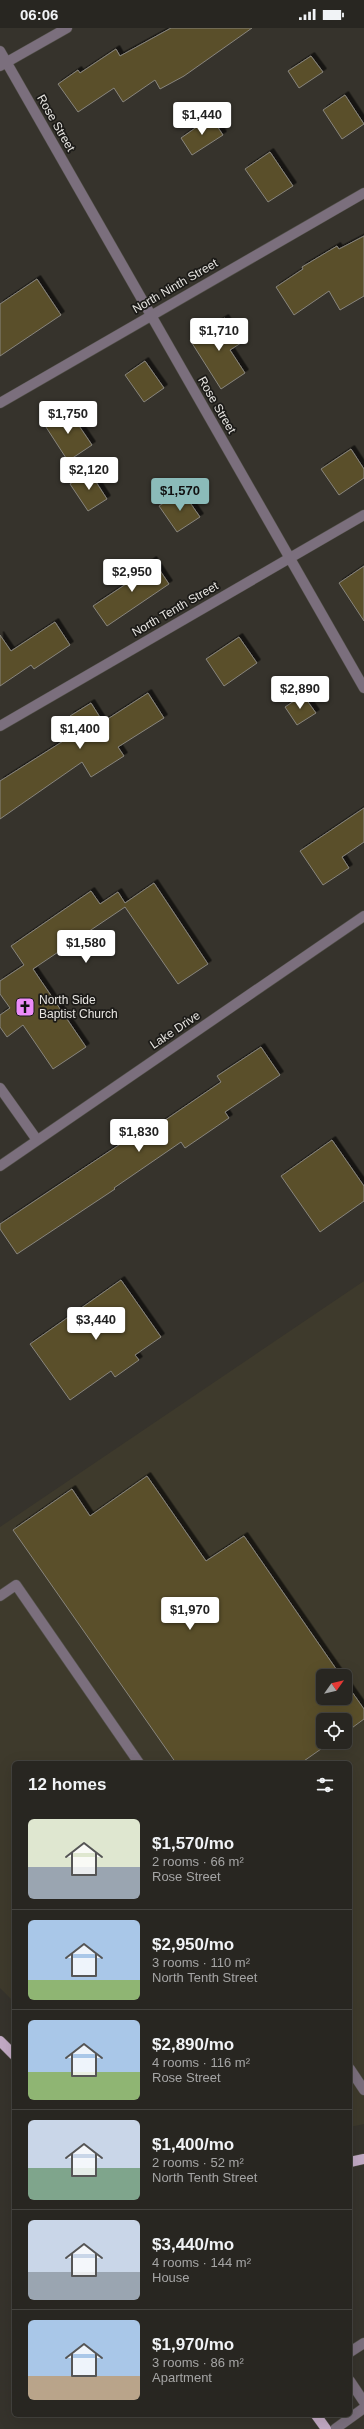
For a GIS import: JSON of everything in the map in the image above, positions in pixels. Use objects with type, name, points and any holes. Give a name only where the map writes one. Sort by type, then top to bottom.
[{"type":"main road","points":[[0,2041],[12,2053]]},
{"type":"main road","points":[[352,2162],[364,2159]]},
{"type":"main road","points":[[317,2417],[326,2429]]},
{"type":"street","points":[[3,64],[67,28]]},
{"type":"street","name":"Rose Street","points":[[0,51],[3,64],[151,315],[364,688]]},
{"type":"street","name":"North Ninth Street","points":[[0,403],[364,193]]},
{"type":"street","name":"North Tenth Street","points":[[0,726],[364,515]]},
{"type":"street","name":"Lake Drive","points":[[0,1166],[364,916]]},
{"type":"street","points":[[0,1088],[37,1140]]},
{"type":"street","points":[[0,1596],[16,1585],[138,1761]]},
{"type":"street","points":[[352,2072],[364,2090]]},
{"type":"street","points":[[352,2351],[364,2343]]},
{"type":"street","points":[[352,2384],[364,2402]]},
{"type":"street","points":[[352,2417],[364,2408]]},
{"type":"street","points":[[335,2429],[352,2417]]},
{"type":"shaded area","points":[[364,1281],[364,2124],[352,2127],[352,1761],[12,1761],[12,2000],[0,1988],[0,1527]]},
{"type":"building","points":[[171,28],[252,28],[184,76],[160,89],[155,80],[123,102],[114,88],[78,112],[58,84],[78,70],[80,73],[116,49],[120,56]]},
{"type":"building","points":[[311,56],[323,72],[299,88],[288,71]]},
{"type":"building","points":[[345,95],[364,124],[342,139],[323,110]]},
{"type":"building","points":[[211,117],[223,135],[192,155],[181,138]]},
{"type":"building","points":[[270,152],[293,186],[268,202],[245,169]]},
{"type":"building","points":[[364,236],[364,296],[340,310],[329,291],[294,315],[276,287],[303,269],[302,267],[337,246],[339,249]]},
{"type":"building","points":[[37,279],[61,315],[0,356],[0,304]]},
{"type":"building","points":[[225,318],[241,343],[230,350],[245,373],[221,389],[190,340]]},
{"type":"building","points":[[145,361],[164,388],[144,402],[125,375]]},
{"type":"building","points":[[67,408],[92,445],[68,461],[44,424]]},
{"type":"building","points":[[351,449],[364,469],[364,478],[339,495],[321,469]]},
{"type":"building","points":[[89,471],[107,499],[88,511],[70,484]]},
{"type":"building","points":[[182,491],[200,517],[177,532],[159,506]]},
{"type":"building","points":[[153,560],[169,584],[107,626],[93,606],[129,582],[126,579]]},
{"type":"building","points":[[364,566],[364,621],[339,583]]},
{"type":"building","points":[[55,622],[70,645],[34,669],[31,665],[0,686],[0,635],[11,651]]},
{"type":"building","points":[[239,637],[257,663],[224,686],[206,659]]},
{"type":"building","points":[[148,693],[164,718],[118,747],[124,756],[91,777],[82,762],[0,819],[0,781],[79,731],[70,716],[91,703],[103,722]]},
{"type":"building","points":[[303,695],[316,713],[297,725],[285,707]]},
{"type":"building","points":[[364,808],[364,842],[342,857],[349,868],[323,885],[300,851]]},
{"type":"building","points":[[154,883],[208,964],[178,984],[125,907],[33,969],[86,1047],[53,1069],[23,1025],[7,1037],[0,1027],[0,1015],[10,1008],[0,994],[0,981],[24,965],[11,946],[91,891],[100,904],[118,892],[125,903]]},
{"type":"building","points":[[261,1047],[280,1075],[225,1112],[229,1118],[185,1148],[181,1142],[114,1188],[115,1189],[17,1254],[0,1229],[0,1224],[152,1123],[155,1127],[221,1082],[217,1076]]},
{"type":"building","points":[[332,1140],[364,1186],[364,1201],[320,1232],[281,1176]]},
{"type":"building","points":[[121,1280],[161,1337],[135,1355],[139,1360],[115,1377],[111,1371],[70,1400],[30,1344]]},
{"type":"building","points":[[147,1476],[206,1561],[244,1536],[336,1669],[316,1669],[316,1705],[352,1705],[352,1692],[364,1709],[364,1719],[352,1728],[352,1713],[316,1713],[316,1749],[321,1749],[304,1761],[175,1761],[13,1530],[72,1489],[90,1516]]},
{"type":"place","name":"North Side Baptist Church","points":[[25,1007]]}]
